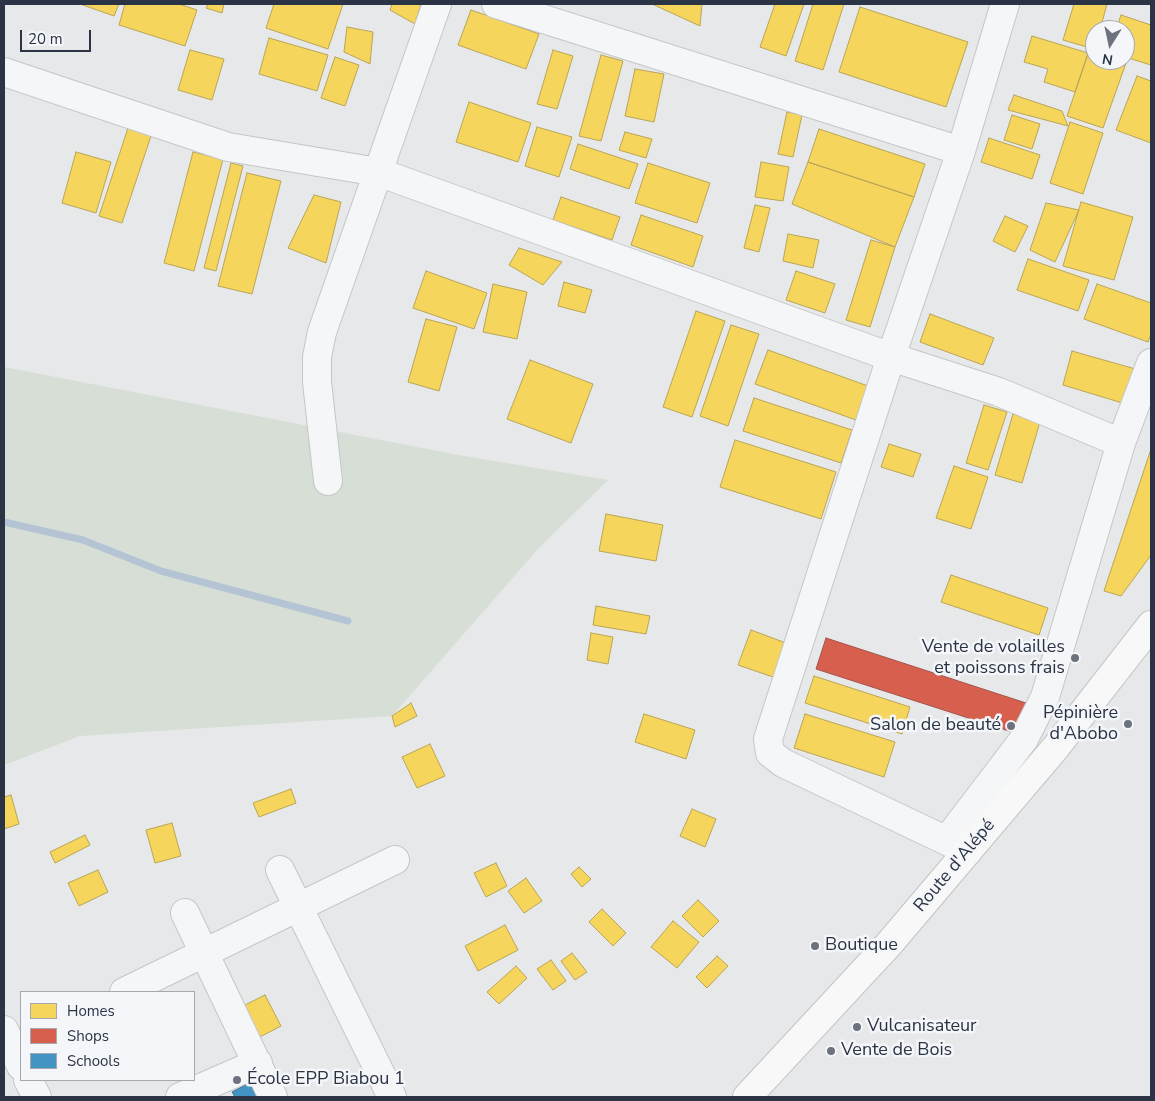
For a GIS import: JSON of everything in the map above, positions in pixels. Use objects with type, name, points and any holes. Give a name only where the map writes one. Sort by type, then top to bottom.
[{"type":"main road","name":"Route d'Alépé","points":[[747,1097],[889,944],[957,846],[1056,747],[1151,625]]},
{"type":"street","points":[[328,481],[316,357],[322,332],[437,4]]},
{"type":"street","points":[[496,4],[961,151]]},
{"type":"street","points":[[1005,4],[961,151],[891,357],[768,739],[770,753],[783,763],[957,846],[1024,739],[1044,697],[1120,443],[1151,363]]},
{"type":"street","points":[[4,72],[228,147],[378,172],[891,357],[999,392],[1120,443]]},
{"type":"street","points":[[126,991],[395,860]]},
{"type":"street","points":[[280,870],[297,908],[392,1097]]},
{"type":"street","points":[[185,913],[273,1097]]},
{"type":"street","points":[[180,1097],[258,1063]]},
{"type":"street","points":[[29,1081],[37,1097]]},
{"type":"shaded area","points":[[4,367],[458,455],[608,480],[538,549],[392,716],[80,736],[4,765]]},
{"type":"building: Homes","points":[[80,4],[119,4],[114,16]]},
{"type":"building: Homes","points":[[125,4],[179,4],[197,10],[185,46],[119,25]]},
{"type":"building: Homes","points":[[208,4],[224,4],[222,13],[206,8]]},
{"type":"building: Homes","points":[[274,4],[343,4],[328,49],[266,28]]},
{"type":"building: Homes","points":[[392,4],[421,4],[415,24],[390,10]]},
{"type":"building: Homes","points":[[652,4],[702,4],[700,26]]},
{"type":"building: Homes","points":[[775,4],[804,4],[786,56],[760,47]]},
{"type":"building: Homes","points":[[813,4],[844,4],[823,70],[795,61]]},
{"type":"building: Homes","points":[[1074,4],[1107,4],[1103,20],[1085,20],[1085,46],[1063,40]]},
{"type":"building: Homes","points":[[860,7],[968,42],[946,107],[839,72]]},
{"type":"building: Homes","points":[[471,10],[539,34],[526,69],[458,45]]},
{"type":"building: Homes","points":[[1121,15],[1151,25],[1151,65],[1135,60],[1135,20],[1119,20]]},
{"type":"building: Homes","points":[[347,27],[373,32],[370,64],[344,52]]},
{"type":"building: Homes","points":[[1032,36],[1085,52],[1085,62],[1075,92],[1044,82],[1048,69],[1024,62]]},
{"type":"building: Homes","points":[[269,38],[328,55],[317,91],[259,74]]},
{"type":"building: Homes","points":[[190,50],[224,59],[212,100],[178,90]]},
{"type":"building: Homes","points":[[553,50],[573,56],[557,109],[537,104]]},
{"type":"building: Homes","points":[[601,55],[623,61],[601,141],[579,136]]},
{"type":"building: Homes","points":[[335,57],[359,65],[345,106],[321,98]]},
{"type":"building: Homes","points":[[1085,63],[1085,70],[1124,70],[1103,128],[1067,116]]},
{"type":"building: Homes","points":[[635,69],[664,74],[654,122],[625,116]]},
{"type":"building: Homes","points":[[1137,76],[1151,81],[1151,143],[1116,130]]},
{"type":"building: Homes","points":[[1014,95],[1062,111],[1068,126],[1008,110]]},
{"type":"building: Homes","points":[[469,102],[531,123],[518,162],[456,142]]},
{"type":"building: Homes","points":[[787,112],[802,115],[793,157],[778,154]]},
{"type":"building: Homes","points":[[1012,115],[1040,124],[1032,149],[1004,140]]},
{"type":"building: Homes","points":[[1070,122],[1103,133],[1083,194],[1050,183]]},
{"type":"building: Homes","points":[[129,125],[152,133],[122,223],[99,216]]},
{"type":"building: Homes","points":[[537,127],[572,137],[559,177],[525,166]]},
{"type":"building: Homes","points":[[819,129],[925,164],[914,197],[808,162]]},
{"type":"building: Homes","points":[[625,132],[652,139],[646,158],[619,150]]},
{"type":"building: Homes","points":[[989,138],[1040,155],[1032,179],[981,162]]},
{"type":"building: Homes","points":[[578,144],[638,164],[629,189],[570,169]]},
{"type":"building: Homes","points":[[76,152],[111,162],[96,213],[62,203]]},
{"type":"building: Homes","points":[[193,152],[223,159],[194,271],[164,263]]},
{"type":"building: Homes","points":[[761,162],[789,167],[783,201],[755,197]]},
{"type":"building: Homes","points":[[808,162],[914,197],[895,247],[792,204]]},
{"type":"building: Homes","points":[[231,163],[243,166],[216,271],[204,268]]},
{"type":"building: Homes","points":[[648,163],[710,183],[697,223],[635,203]]},
{"type":"building: Homes","points":[[247,173],[281,181],[252,294],[218,286]]},
{"type":"building: Homes","points":[[314,195],[341,202],[326,263],[288,248]]},
{"type":"building: Homes","points":[[561,197],[620,217],[612,240],[553,220]]},
{"type":"building: Homes","points":[[1081,202],[1133,217],[1114,280],[1063,266]]},
{"type":"building: Homes","points":[[1046,203],[1079,210],[1055,262],[1030,250]]},
{"type":"building: Homes","points":[[755,205],[770,208],[759,252],[744,248]]},
{"type":"building: Homes","points":[[641,215],[703,236],[693,267],[631,245]]},
{"type":"building: Homes","points":[[1005,216],[1028,226],[1015,252],[993,241]]},
{"type":"building: Homes","points":[[788,234],[819,240],[813,268],[783,261]]},
{"type":"building: Homes","points":[[871,240],[895,247],[870,327],[846,320]]},
{"type":"building: Homes","points":[[519,248],[562,262],[543,285],[509,265]]},
{"type":"building: Homes","points":[[1028,259],[1089,280],[1078,311],[1017,290]]},
{"type":"building: Homes","points":[[426,271],[487,293],[474,329],[413,308]]},
{"type":"building: Homes","points":[[796,271],[835,284],[825,313],[786,300]]},
{"type":"building: Homes","points":[[564,282],[592,290],[585,313],[558,306]]},
{"type":"building: Homes","points":[[493,284],[527,292],[517,339],[483,332]]},
{"type":"building: Homes","points":[[1097,284],[1151,303],[1151,334],[1148,342],[1084,319]]},
{"type":"building: Homes","points":[[696,311],[725,321],[692,417],[663,407]]},
{"type":"building: Homes","points":[[930,314],[994,338],[983,365],[920,342]]},
{"type":"building: Homes","points":[[426,319],[457,327],[439,391],[408,382]]},
{"type":"building: Homes","points":[[731,325],[759,334],[728,426],[700,416]]},
{"type":"building: Homes","points":[[768,350],[868,386],[856,420],[755,384]]},
{"type":"building: Homes","points":[[1072,351],[1139,370],[1129,405],[1063,385]]},
{"type":"building: Homes","points":[[530,360],[593,384],[571,443],[507,419]]},
{"type":"building: Homes","points":[[754,398],[852,430],[841,463],[743,431]]},
{"type":"building: Homes","points":[[984,405],[1007,412],[988,470],[966,463]]},
{"type":"building: Homes","points":[[1013,414],[1040,422],[1022,483],[995,475]]},
{"type":"building: Homes","points":[[735,440],[836,472],[821,519],[720,487]]},
{"type":"building: Homes","points":[[889,444],[921,454],[913,477],[881,467]]},
{"type":"building: Homes","points":[[1151,449],[1151,555],[1121,596],[1104,591]]},
{"type":"building: Homes","points":[[954,466],[988,477],[971,529],[936,518]]},
{"type":"building: Homes","points":[[606,514],[663,525],[656,561],[599,551]]},
{"type":"building: Homes","points":[[951,575],[1048,608],[1039,635],[941,602]]},
{"type":"building: Homes","points":[[596,606],[650,616],[646,634],[593,625]]},
{"type":"building: Homes","points":[[751,630],[786,643],[773,677],[738,665]]},
{"type":"building: Homes","points":[[591,633],[613,637],[608,664],[587,660]]},
{"type":"building: Homes","points":[[814,676],[910,707],[902,734],[805,703]]},
{"type":"building: Homes","points":[[411,703],[417,716],[395,727],[392,716]]},
{"type":"building: Homes","points":[[644,714],[695,730],[686,759],[635,742]]},
{"type":"building: Homes","points":[[805,714],[895,742],[884,777],[794,748]]},
{"type":"building: Homes","points":[[430,744],[445,776],[417,788],[402,757]]},
{"type":"building: Homes","points":[[291,789],[296,803],[259,817],[253,803]]},
{"type":"building: Homes","points":[[11,795],[19,824],[4,829],[4,797]]},
{"type":"building: Homes","points":[[692,809],[716,819],[705,847],[680,836]]},
{"type":"building: Homes","points":[[172,823],[181,856],[155,863],[146,830]]},
{"type":"building: Homes","points":[[85,835],[90,845],[55,863],[50,852]]},
{"type":"building: Homes","points":[[496,863],[507,886],[486,897],[474,873]]},
{"type":"building: Homes","points":[[579,867],[591,879],[582,887],[571,874]]},
{"type":"building: Homes","points":[[98,870],[108,892],[79,906],[68,883]]},
{"type":"building: Homes","points":[[526,878],[542,901],[524,913],[508,891]]},
{"type":"building: Homes","points":[[698,900],[719,921],[703,937],[682,916]]},
{"type":"building: Homes","points":[[602,909],[626,933],[613,946],[589,922]]},
{"type":"building: Homes","points":[[673,921],[699,942],[677,968],[651,947]]},
{"type":"building: Homes","points":[[505,925],[518,950],[478,971],[465,946]]},
{"type":"building: Homes","points":[[572,953],[587,972],[575,980],[561,961]]},
{"type":"building: Homes","points":[[717,956],[728,966],[707,988],[696,977]]},
{"type":"building: Homes","points":[[551,960],[566,981],[553,990],[537,969]]},
{"type":"building: Homes","points":[[516,966],[527,978],[499,1004],[487,992]]},
{"type":"building: Homes","points":[[265,995],[281,1026],[254,1040],[237,1009]]},
{"type":"building: Shops","points":[[826,638],[1026,703],[1015,733],[816,669]]},
{"type":"building: Schools","points":[[251,1082],[259,1097],[235,1097],[232,1092]]},
{"type":"waterway","points":[[4,522],[83,540],[161,571],[348,621]]},
{"type":"place","name":"Vente de volailles et poissons frais","points":[[1075,658]]},
{"type":"place","name":"Pépinière d'Abobo","points":[[1128,724]]},
{"type":"place","name":"Salon de beauté","points":[[1011,726]]},
{"type":"place","name":"Boutique","points":[[815,946]]},
{"type":"place","name":"Vulcanisateur","points":[[857,1027]]},
{"type":"place","name":"Vente de Bois","points":[[831,1051]]},
{"type":"place","name":"École EPP Biabou 1","points":[[237,1080]]}]
